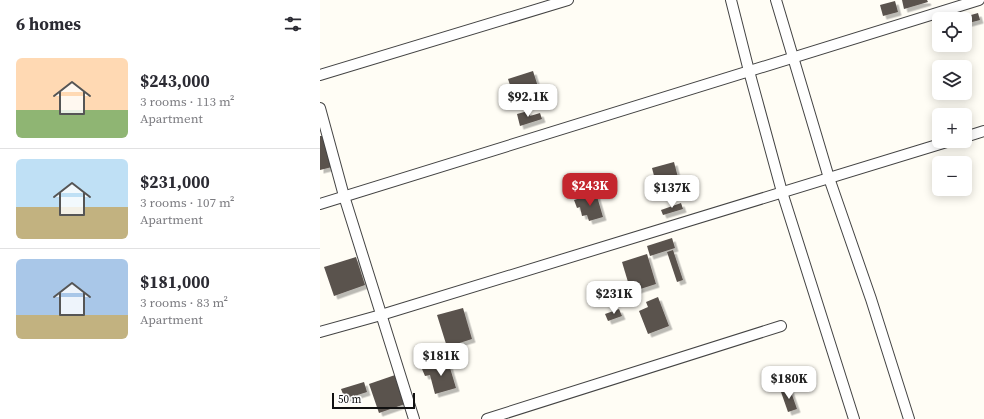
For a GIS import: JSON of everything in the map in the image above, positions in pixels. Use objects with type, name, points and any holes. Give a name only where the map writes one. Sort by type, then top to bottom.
[{"type":"street","points":[[320,75],[568,0]]},
{"type":"street","points":[[732,0],[749,71],[782,192],[854,419]]},
{"type":"street","points":[[776,0],[829,178],[871,299],[909,419]]},
{"type":"street","points":[[320,204],[979,0]]},
{"type":"street","points":[[320,108],[344,196],[414,419]]},
{"type":"street","points":[[972,134],[984,131]]},
{"type":"street","points":[[320,332],[381,315],[932,147]]},
{"type":"street","points":[[487,419],[781,326]]},
{"type":"building","points":[[902,0],[927,0],[928,2],[904,9]]},
{"type":"building","points":[[895,1],[898,12],[883,16],[880,5]]},
{"type":"building","points":[[978,13],[980,20],[972,22],[972,15]]},
{"type":"building","points":[[533,71],[540,93],[528,97],[527,93],[514,97],[508,79]]},
{"type":"building","points":[[528,111],[530,116],[540,113],[542,119],[520,126],[517,114]]},
{"type":"building","points":[[320,136],[322,136],[332,167],[320,170]]},
{"type":"building","points":[[674,162],[681,189],[659,195],[652,168]]},
{"type":"building","points":[[596,193],[603,217],[589,221],[587,215],[582,216],[580,207],[577,208],[574,200]]},
{"type":"building","points":[[681,203],[683,209],[663,215],[661,210]]},
{"type":"building","points":[[672,238],[675,248],[650,256],[647,246]]},
{"type":"building","points":[[673,250],[683,280],[677,282],[667,252]]},
{"type":"building","points":[[647,254],[656,284],[631,292],[622,262]]},
{"type":"building","points":[[356,257],[365,285],[334,296],[324,267]]},
{"type":"building","points":[[658,297],[669,326],[648,334],[639,311],[648,307],[646,302]]},
{"type":"building","points":[[463,308],[472,339],[447,347],[437,315]]},
{"type":"building","points":[[619,309],[622,316],[608,321],[605,314]]},
{"type":"building","points":[[448,361],[456,388],[435,394],[430,375],[425,376],[422,369]]},
{"type":"building","points":[[398,374],[408,403],[379,413],[369,384]]},
{"type":"building","points":[[364,382],[367,392],[345,399],[341,389]]},
{"type":"building","points":[[790,389],[797,409],[788,412],[781,392]]}]
